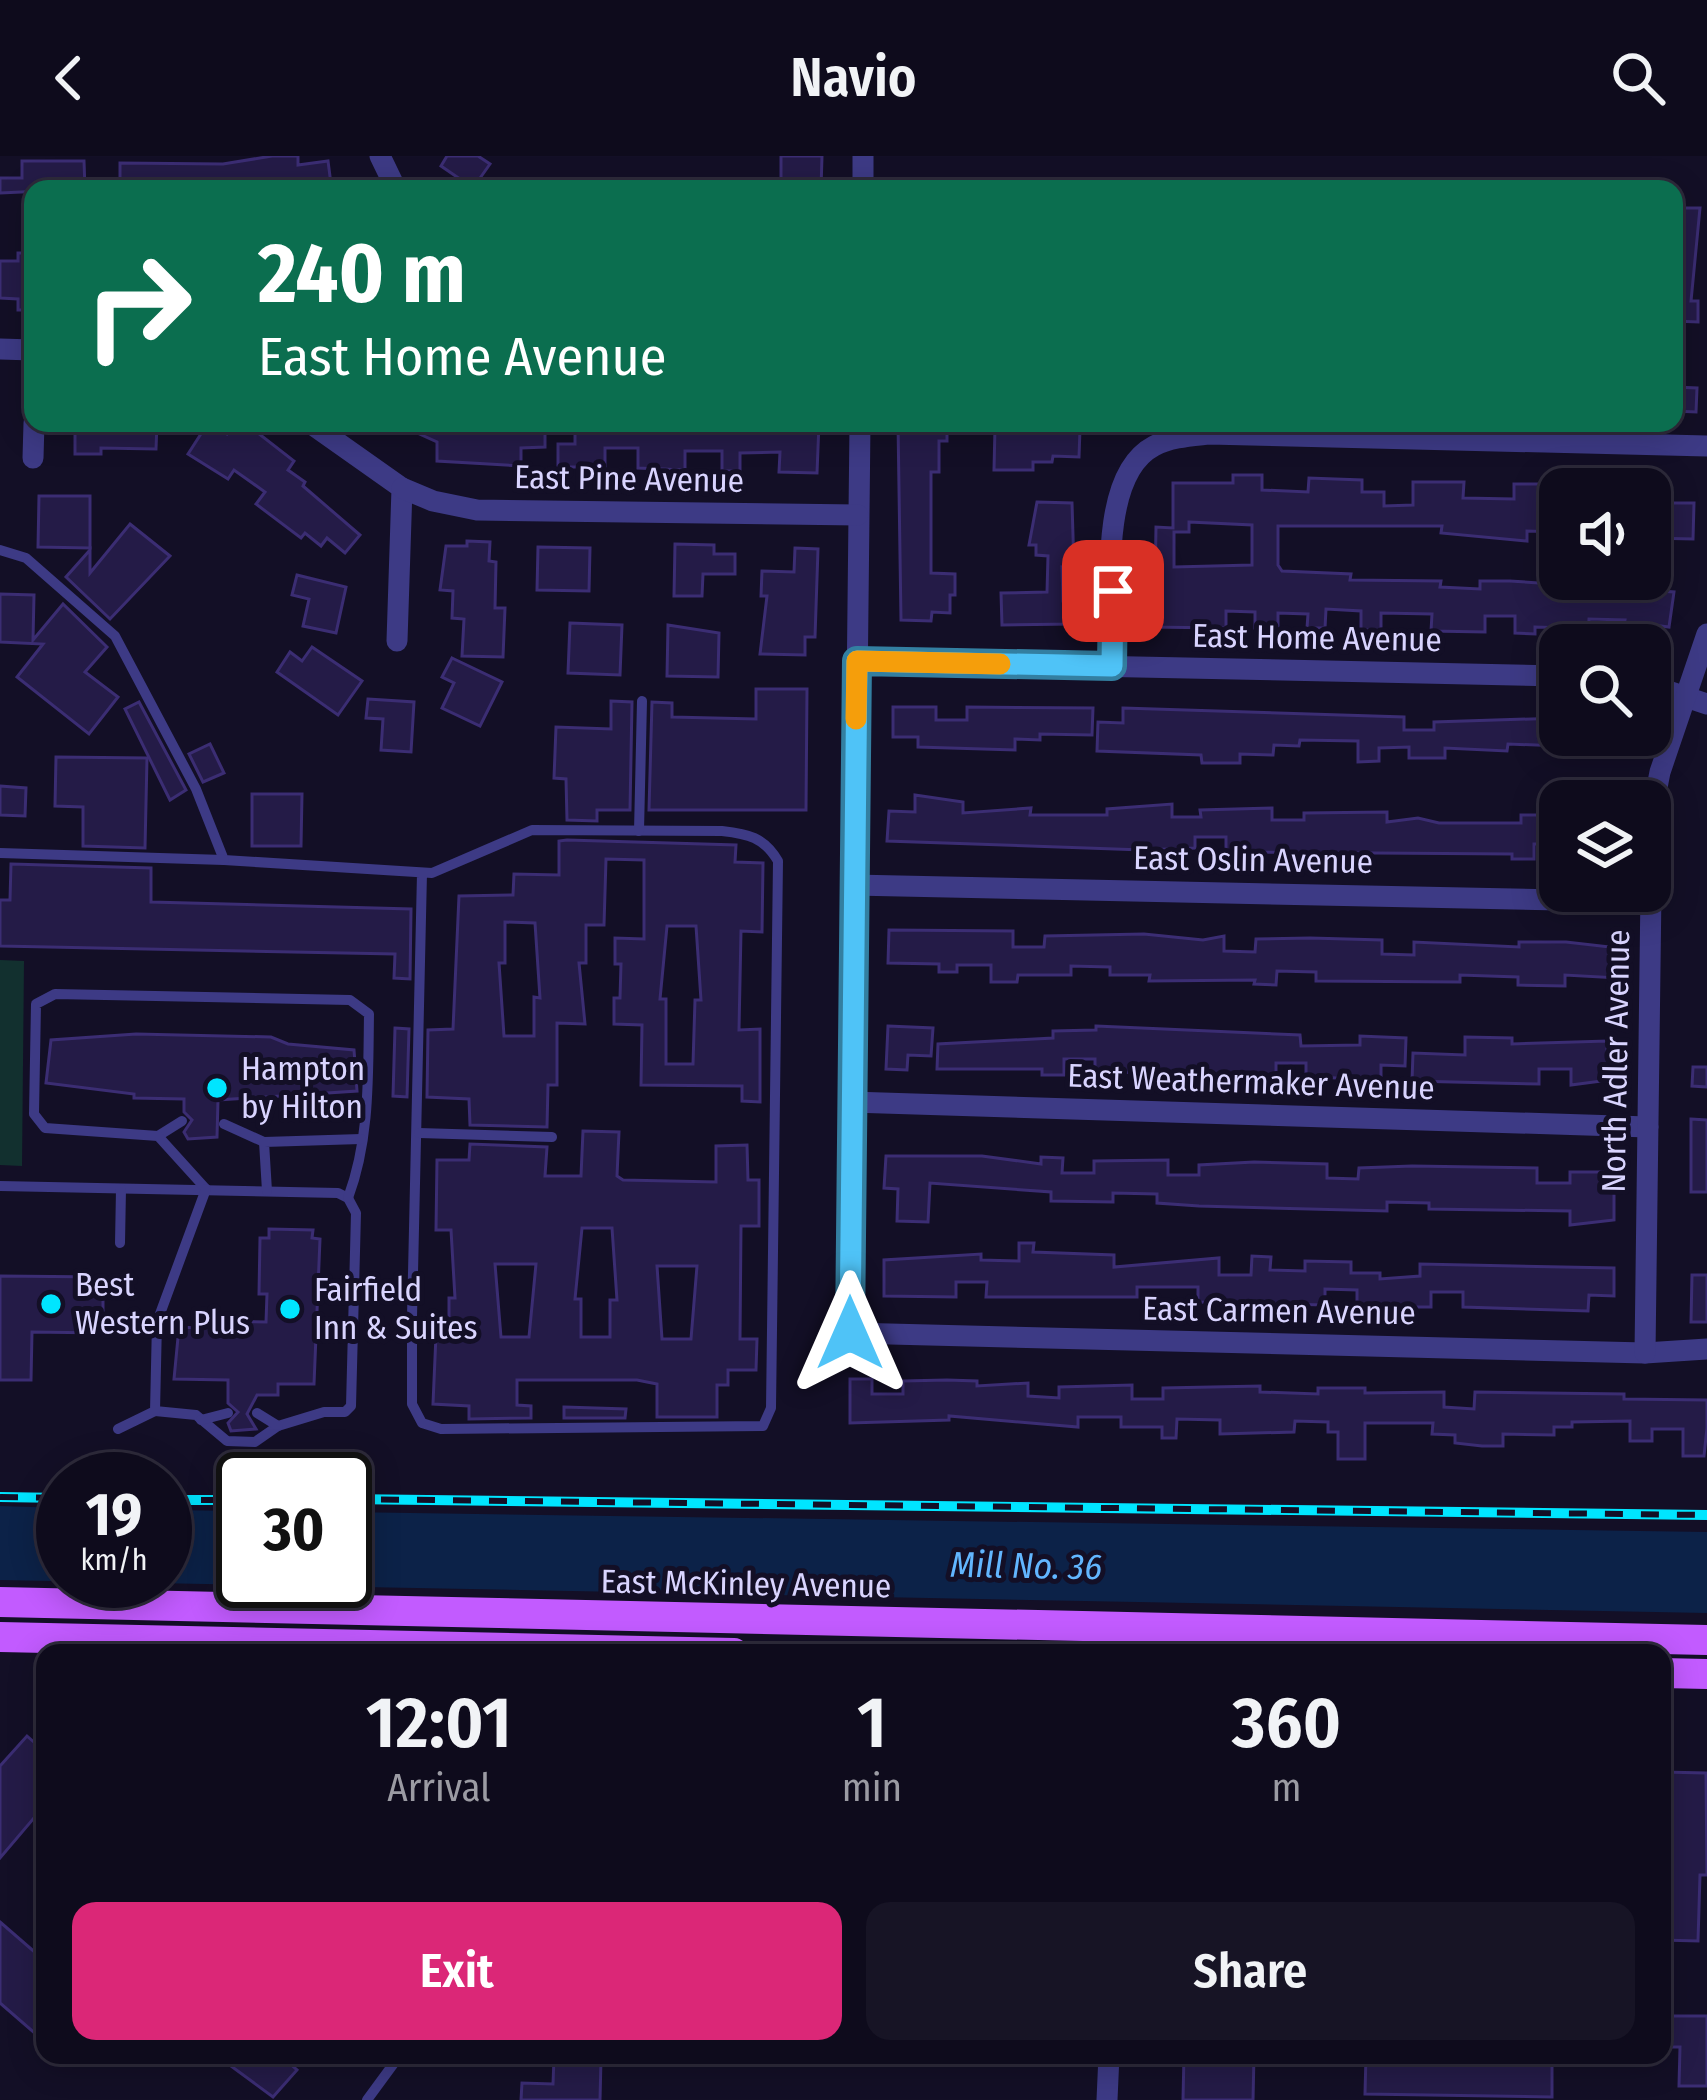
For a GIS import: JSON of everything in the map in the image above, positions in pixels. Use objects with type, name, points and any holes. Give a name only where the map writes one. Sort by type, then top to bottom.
[{"type":"main road","name":"East McKinley Avenue","points":[[0,1602],[1707,1640]]},
{"type":"main road","points":[[236,1644],[251,1629],[267,1627],[414,1629],[507,1616]]},
{"type":"main road","points":[[1271,1644],[1350,1633]]},
{"type":"main road","name":"East McKinley Avenue","points":[[0,1637],[148,1644]]},
{"type":"main road","points":[[1671,1673],[1707,1673]]},
{"type":"street","points":[[34,432],[34,458]]},
{"type":"street","name":"East Pine Avenue","points":[[323,432],[402,488],[434,502],[477,510],[858,514]]},
{"type":"street","points":[[851,1102],[860,432]]},
{"type":"street","points":[[1112,666],[1114,516],[1125,476],[1154,446],[1179,438],[1238,432]]},
{"type":"street","points":[[1501,432],[1707,446]]},
{"type":"street","points":[[397,641],[402,488]]},
{"type":"street","name":"North Adler Avenue","points":[[1665,780],[1696,700],[1707,634]]},
{"type":"street","name":"East Home Avenue","points":[[857,661],[1539,676]]},
{"type":"street","name":"East Oslin Avenue","points":[[853,884],[1539,899]]},
{"type":"street","name":"North Adler Avenue","points":[[1645,1353],[1651,912]]},
{"type":"street","name":"East Weathermaker Avenue","points":[[851,1102],[1648,1127]]},
{"type":"street","name":"East Carmen Avenue","points":[[851,1102],[850,1333],[1645,1353],[1707,1349]]},
{"type":"street","points":[[1107,2100],[1108,2064]]},
{"type":"lane","points":[[0,550],[26,558],[115,636],[196,789],[224,860]]},
{"type":"lane","points":[[639,831],[642,701]]},
{"type":"lane","points":[[0,853],[224,860],[422,873],[532,830],[752,835],[778,860],[771,1408],[763,1426],[441,1429],[422,1423],[412,1405],[422,873]]},
{"type":"lane","points":[[182,1121],[158,1136],[45,1128],[34,1114],[36,1004],[55,994],[350,1000],[369,1014],[361,1163],[348,1198],[356,1213],[351,1406],[346,1412],[324,1412],[278,1426],[255,1442],[227,1441],[201,1420]]},
{"type":"lane","points":[[224,1124],[265,1142],[362,1139]]},
{"type":"lane","points":[[419,1132],[552,1137]]},
{"type":"lane","points":[[158,1136],[206,1190]]},
{"type":"lane","points":[[265,1142],[267,1191]]},
{"type":"lane","points":[[0,1186],[267,1191],[348,1198]]},
{"type":"lane","points":[[120,1243],[121,1189]]},
{"type":"lane","points":[[155,1411],[158,1322],[206,1190]]},
{"type":"lane","points":[[118,1429],[155,1411],[201,1420],[228,1413]]},
{"type":"lane","points":[[257,1413],[278,1426]]},
{"type":"lane","points":[[367,2100],[393,2064]]},
{"type":"green space","points":[[0,960],[24,961],[22,1166],[0,1165]]},
{"type":"water","points":[[0,1506],[36,1507],[36,1581],[0,1580]]},
{"type":"water","points":[[192,1510],[216,1511],[216,1584],[192,1584]]},
{"type":"water","name":"Mill No. 36","points":[[372,1512],[1707,1532],[1707,1613],[372,1587]]},
{"type":"building","points":[[298,156],[298,165],[328,161],[330,180],[120,180],[120,163],[223,164]]},
{"type":"building","points":[[447,156],[478,156],[490,164],[479,180],[461,180],[441,166]]},
{"type":"building","points":[[781,156],[822,156],[821,180],[781,180]]},
{"type":"building","points":[[22,161],[84,161],[85,180],[24,180],[24,192],[0,193],[0,178],[22,178]]},
{"type":"building","points":[[1683,208],[1700,208],[1691,301],[1698,301],[1698,322],[1683,321]]},
{"type":"building","points":[[18,253],[24,253],[24,310],[18,310],[18,299],[0,298],[0,261],[18,261]]},
{"type":"building","points":[[1683,387],[1697,388],[1696,412],[1683,411]]},
{"type":"building","points":[[75,432],[157,432],[156,449],[101,448],[101,454],[75,454]]},
{"type":"building","points":[[202,432],[258,433],[294,461],[288,470],[305,482],[303,486],[360,535],[345,553],[327,538],[321,546],[305,533],[301,538],[256,504],[265,492],[234,470],[228,479],[188,454]]},
{"type":"building","points":[[415,432],[545,432],[545,447],[521,448],[521,466],[437,461],[437,442]]},
{"type":"building","points":[[575,432],[819,432],[817,473],[779,472],[780,452],[740,453],[740,471],[722,471],[722,451],[685,451],[685,470],[638,468],[638,448],[605,448],[605,467],[558,467],[558,444],[575,444]]},
{"type":"building","points":[[898,432],[947,432],[947,441],[939,441],[939,472],[931,472],[931,573],[955,574],[955,595],[950,595],[950,613],[932,612],[931,621],[901,620]]},
{"type":"building","points":[[995,432],[1080,432],[1079,457],[1053,456],[1052,462],[1033,462],[1033,470],[994,470]]},
{"type":"building","points":[[1233,475],[1262,475],[1262,490],[1308,492],[1309,478],[1362,480],[1362,492],[1384,492],[1384,506],[1413,505],[1413,482],[1464,482],[1463,498],[1514,499],[1514,484],[1539,484],[1539,531],[1527,531],[1527,541],[1441,533],[1442,526],[1278,526],[1278,565],[1282,571],[1351,574],[1350,580],[1441,581],[1440,587],[1480,589],[1480,581],[1539,583],[1539,600],[1671,600],[1674,592],[1669,624],[1589,619],[1589,624],[1539,624],[1535,634],[1515,633],[1515,616],[1485,616],[1485,632],[1431,631],[1432,614],[1381,613],[1381,630],[1361,630],[1361,611],[1326,609],[1325,628],[1307,628],[1308,614],[1278,613],[1278,629],[1255,628],[1255,612],[1226,611],[1226,628],[1147,627],[1147,586],[1155,586],[1156,527],[1173,528],[1173,483],[1233,483]],"holes":[[[1189,522],[1252,525],[1252,565],[1174,567],[1174,532],[1189,532]]]},
{"type":"building","points":[[39,496],[90,496],[90,548],[38,547]]},
{"type":"building","points":[[1037,502],[1072,503],[1074,568],[1062,567],[1063,601],[1072,601],[1073,624],[1002,625],[1001,593],[1047,592],[1048,556],[1036,555],[1036,545],[1029,545]]},
{"type":"building","points":[[1671,503],[1694,503],[1693,539],[1671,538]]},
{"type":"building","points":[[130,524],[170,556],[110,619],[66,577],[90,550],[90,573]]},
{"type":"building","points":[[467,541],[490,542],[489,561],[496,562],[495,608],[505,608],[503,657],[462,656],[464,619],[452,618],[453,591],[440,590],[446,546],[467,546]]},
{"type":"building","points":[[675,544],[714,545],[714,554],[735,554],[735,574],[703,574],[702,596],[674,596]]},
{"type":"building","points":[[538,547],[590,548],[589,591],[537,590]]},
{"type":"building","points":[[795,548],[818,549],[815,637],[805,637],[805,655],[760,654],[767,596],[761,596],[762,571],[794,572]]},
{"type":"building","points":[[297,575],[346,587],[336,633],[303,626],[309,599],[292,595]]},
{"type":"building","points":[[0,594],[34,595],[33,640],[63,604],[107,647],[85,672],[118,697],[89,734],[17,677],[43,644],[0,642]]},
{"type":"building","points":[[570,623],[622,625],[620,675],[568,673]]},
{"type":"building","points":[[668,625],[719,633],[718,677],[667,676]]},
{"type":"building","points":[[312,647],[362,681],[338,715],[277,672],[290,652],[302,661]]},
{"type":"building","points":[[452,658],[502,682],[480,726],[442,708],[454,683],[442,677]]},
{"type":"building","points":[[756,689],[807,689],[806,810],[649,810],[652,702],[672,703],[672,717],[756,719]]},
{"type":"building","points":[[368,699],[414,702],[411,752],[381,750],[383,719],[366,718]]},
{"type":"building","points":[[611,701],[632,702],[630,810],[597,810],[597,821],[567,820],[566,779],[554,778],[556,727],[611,729]]},
{"type":"building","points":[[139,702],[186,790],[170,800],[125,709]]},
{"type":"building","points":[[893,707],[936,707],[936,720],[967,720],[967,707],[1093,708],[1092,735],[1040,734],[1040,740],[1015,739],[1015,750],[918,747],[918,737],[893,737]]},
{"type":"building","points":[[1123,708],[1404,717],[1404,730],[1434,730],[1434,722],[1539,719],[1539,745],[1508,744],[1507,751],[1445,748],[1445,758],[1409,758],[1409,747],[1379,748],[1379,761],[1358,762],[1358,741],[1300,740],[1299,746],[1274,745],[1273,755],[1240,754],[1240,763],[1202,763],[1201,755],[1097,751],[1098,722],[1123,723]]},
{"type":"building","points":[[210,744],[224,773],[203,782],[189,754]]},
{"type":"building","points":[[56,757],[147,758],[145,848],[83,846],[83,807],[55,806]]},
{"type":"building","points":[[0,786],[26,788],[25,816],[0,815]]},
{"type":"building","points":[[252,794],[302,794],[301,846],[252,846]]},
{"type":"building","points":[[915,795],[963,802],[963,813],[1031,808],[1030,815],[1107,815],[1107,809],[1172,804],[1172,817],[1201,817],[1200,810],[1272,808],[1272,820],[1304,820],[1304,813],[1387,812],[1387,822],[1418,818],[1439,823],[1521,823],[1521,815],[1539,815],[1539,844],[1534,844],[1534,859],[1512,859],[1512,854],[1226,852],[1226,837],[1195,837],[1195,848],[1143,850],[887,841],[889,811],[915,812]]},
{"type":"building","points":[[559,841],[736,845],[735,862],[763,863],[762,932],[741,931],[739,1030],[760,1029],[760,1102],[742,1101],[742,1086],[641,1085],[642,1025],[614,1024],[614,998],[620,998],[621,964],[615,964],[615,938],[644,939],[644,860],[606,859],[604,925],[586,925],[586,963],[579,963],[585,1024],[557,1023],[557,1085],[548,1085],[547,1127],[470,1125],[469,1099],[427,1097],[428,1030],[453,1029],[459,896],[513,895],[514,874],[559,875]],"holes":[[[505,922],[535,923],[540,998],[534,997],[534,1036],[504,1036],[499,963],[505,963]],[[667,926],[696,926],[701,1000],[695,1000],[693,1064],[666,1064],[666,999],[660,999]]]},
{"type":"building","points":[[11,864],[151,868],[151,902],[411,909],[410,979],[394,978],[395,954],[0,946],[0,900],[10,900]]},
{"type":"building","points":[[889,930],[1013,931],[1013,947],[1044,947],[1045,936],[1144,934],[1203,940],[1224,936],[1224,951],[1255,952],[1256,939],[1382,940],[1382,954],[1414,955],[1414,942],[1519,947],[1519,942],[1566,942],[1619,948],[1618,978],[1565,975],[1565,986],[1518,985],[1518,977],[1460,975],[1460,982],[1316,981],[1316,972],[1277,971],[1276,985],[1254,984],[1255,980],[1149,981],[1150,975],[1110,975],[1110,967],[1071,966],[1071,975],[1018,975],[1017,982],[991,982],[991,965],[957,965],[957,972],[939,972],[939,964],[888,963]]},
{"type":"building","points":[[888,1026],[933,1028],[931,1056],[908,1055],[907,1070],[886,1069]]},
{"type":"building","points":[[1096,1026],[1300,1035],[1301,1046],[1360,1045],[1360,1036],[1406,1038],[1405,1066],[1381,1065],[1381,1081],[1306,1076],[1306,1063],[1276,1063],[1276,1078],[1095,1071],[1095,1059],[1064,1059],[1064,1075],[1042,1075],[1042,1069],[937,1069],[938,1044],[1053,1038],[1053,1031],[1096,1030]]},
{"type":"building","points":[[395,1028],[409,1029],[407,1097],[393,1096]]},
{"type":"building","name":"Hampton by Hilton","points":[[136,1034],[271,1037],[288,1044],[354,1050],[357,1091],[218,1100],[217,1137],[188,1139],[184,1132],[192,1120],[184,1112],[184,1099],[134,1098],[134,1094],[46,1083],[51,1040]]},
{"type":"building","points":[[1465,1037],[1512,1038],[1512,1044],[1607,1041],[1607,1052],[1617,1052],[1617,1079],[1571,1085],[1571,1069],[1539,1069],[1539,1084],[1412,1081],[1413,1053],[1465,1055]]},
{"type":"building","points":[[1693,1067],[1707,1067],[1707,1087],[1692,1086]]},
{"type":"building","points":[[1691,1119],[1707,1120],[1707,1192],[1691,1192]]},
{"type":"building","points":[[583,1131],[619,1132],[617,1176],[623,1180],[716,1182],[716,1146],[747,1145],[748,1180],[759,1180],[759,1226],[741,1226],[740,1339],[757,1339],[756,1370],[728,1370],[728,1385],[717,1385],[717,1417],[657,1417],[657,1384],[637,1380],[517,1380],[517,1405],[531,1406],[531,1418],[469,1419],[469,1406],[433,1404],[436,1335],[449,1335],[449,1298],[455,1298],[451,1230],[436,1230],[437,1160],[469,1160],[470,1144],[547,1147],[545,1176],[581,1176]],"holes":[[[582,1228],[612,1228],[617,1300],[610,1300],[610,1337],[581,1337],[581,1299],[575,1299]],[[495,1264],[536,1264],[529,1337],[501,1337]],[[657,1266],[697,1266],[691,1339],[662,1339]]]},
{"type":"building","points":[[886,1156],[982,1156],[1041,1164],[1041,1157],[1063,1158],[1062,1173],[1094,1173],[1094,1161],[1168,1160],[1168,1175],[1199,1175],[1199,1165],[1254,1162],[1327,1164],[1327,1178],[1358,1179],[1359,1168],[1412,1166],[1537,1168],[1537,1183],[1570,1183],[1570,1172],[1614,1172],[1614,1220],[1570,1225],[1570,1211],[1429,1209],[1429,1203],[1387,1202],[1387,1211],[1199,1206],[1157,1203],[1157,1194],[1113,1193],[1113,1202],[1051,1201],[1051,1192],[930,1183],[928,1222],[897,1221],[898,1189],[884,1188]]},
{"type":"building","name":"Fairfield Inn & Suites","points":[[269,1229],[313,1230],[312,1238],[320,1239],[314,1384],[278,1384],[278,1395],[257,1395],[247,1414],[256,1429],[231,1431],[228,1423],[238,1412],[228,1403],[228,1380],[174,1379],[179,1327],[198,1328],[198,1321],[266,1322],[267,1294],[259,1294],[260,1238],[269,1238]]},
{"type":"building","points":[[1019,1243],[1034,1243],[1033,1252],[1114,1255],[1114,1267],[1219,1258],[1219,1275],[1251,1275],[1252,1256],[1271,1257],[1270,1270],[1305,1271],[1305,1261],[1351,1262],[1351,1273],[1380,1273],[1380,1279],[1420,1276],[1420,1264],[1614,1268],[1614,1296],[1589,1295],[1588,1311],[1463,1307],[1463,1292],[1431,1292],[1431,1307],[1357,1306],[1357,1290],[1325,1289],[1325,1305],[1198,1302],[1198,1287],[1137,1287],[1137,1297],[986,1297],[987,1282],[956,1282],[956,1297],[884,1296],[884,1260],[981,1254],[981,1260],[1019,1261]]},
{"type":"building","points":[[1692,1275],[1707,1275],[1707,1322],[1691,1322]]},
{"type":"building","name":"Best Western Plus","points":[[0,1276],[103,1277],[103,1333],[32,1332],[31,1380],[0,1380]]},
{"type":"building","points":[[850,1379],[872,1379],[872,1394],[903,1394],[903,1381],[947,1380],[977,1381],[977,1386],[1028,1383],[1028,1396],[1059,1398],[1059,1387],[1132,1385],[1132,1399],[1163,1399],[1163,1388],[1260,1386],[1260,1392],[1318,1394],[1318,1388],[1365,1388],[1365,1393],[1444,1392],[1444,1407],[1474,1409],[1475,1392],[1624,1394],[1624,1399],[1707,1400],[1707,1428],[1704,1456],[1683,1456],[1683,1429],[1652,1429],[1652,1441],[1630,1441],[1630,1421],[1572,1422],[1572,1427],[1554,1427],[1554,1435],[1503,1434],[1503,1446],[1455,1443],[1455,1435],[1432,1434],[1433,1423],[1365,1423],[1365,1459],[1338,1459],[1338,1432],[1328,1432],[1328,1422],[1295,1421],[1294,1432],[1220,1434],[1220,1420],[1177,1419],[1176,1438],[1162,1438],[1162,1427],[1121,1427],[1121,1417],[1078,1417],[1078,1427],[949,1416],[949,1420],[850,1423]]},
{"type":"building","points":[[564,1407],[626,1409],[625,1418],[564,1418]]},
{"type":"building","points":[[27,1736],[36,1744],[36,1816],[0,1858],[0,1766]]},
{"type":"building","points":[[1671,1772],[1706,1773],[1707,1875],[1700,1875],[1698,1941],[1671,1940]]},
{"type":"building","points":[[0,1922],[36,1953],[36,2034],[0,2003]]},
{"type":"building","points":[[1671,2016],[1707,2016],[1707,2086],[1679,2086],[1680,2047],[1671,2047]]},
{"type":"building","points":[[228,2064],[290,2064],[297,2070],[273,2097]]},
{"type":"building","points":[[554,2064],[601,2064],[600,2100],[521,2100],[522,2083],[553,2084]]},
{"type":"building","points":[[1184,2064],[1254,2064],[1253,2100],[1183,2100]]},
{"type":"building","points":[[1366,2064],[1552,2064],[1552,2097],[1365,2094]]},
{"type":"railway","points":[[0,1497],[36,1498]]},
{"type":"railway","points":[[372,1499],[1707,1515]]},
{"type":"railway","points":[[192,1500],[216,1500]]},
{"type":"slow traffic","points":[[856,719],[857,661],[1000,664]]},
{"type":"place","name":"Hampton by Hilton","points":[[217,1088]]},
{"type":"place","name":"Best Western Plus","points":[[51,1304]]},
{"type":"place","name":"Fairfield Inn & Suites","points":[[290,1309]]},
{"type":"route","points":[[850,1333],[857,661],[1112,666],[1113,591]]}]
